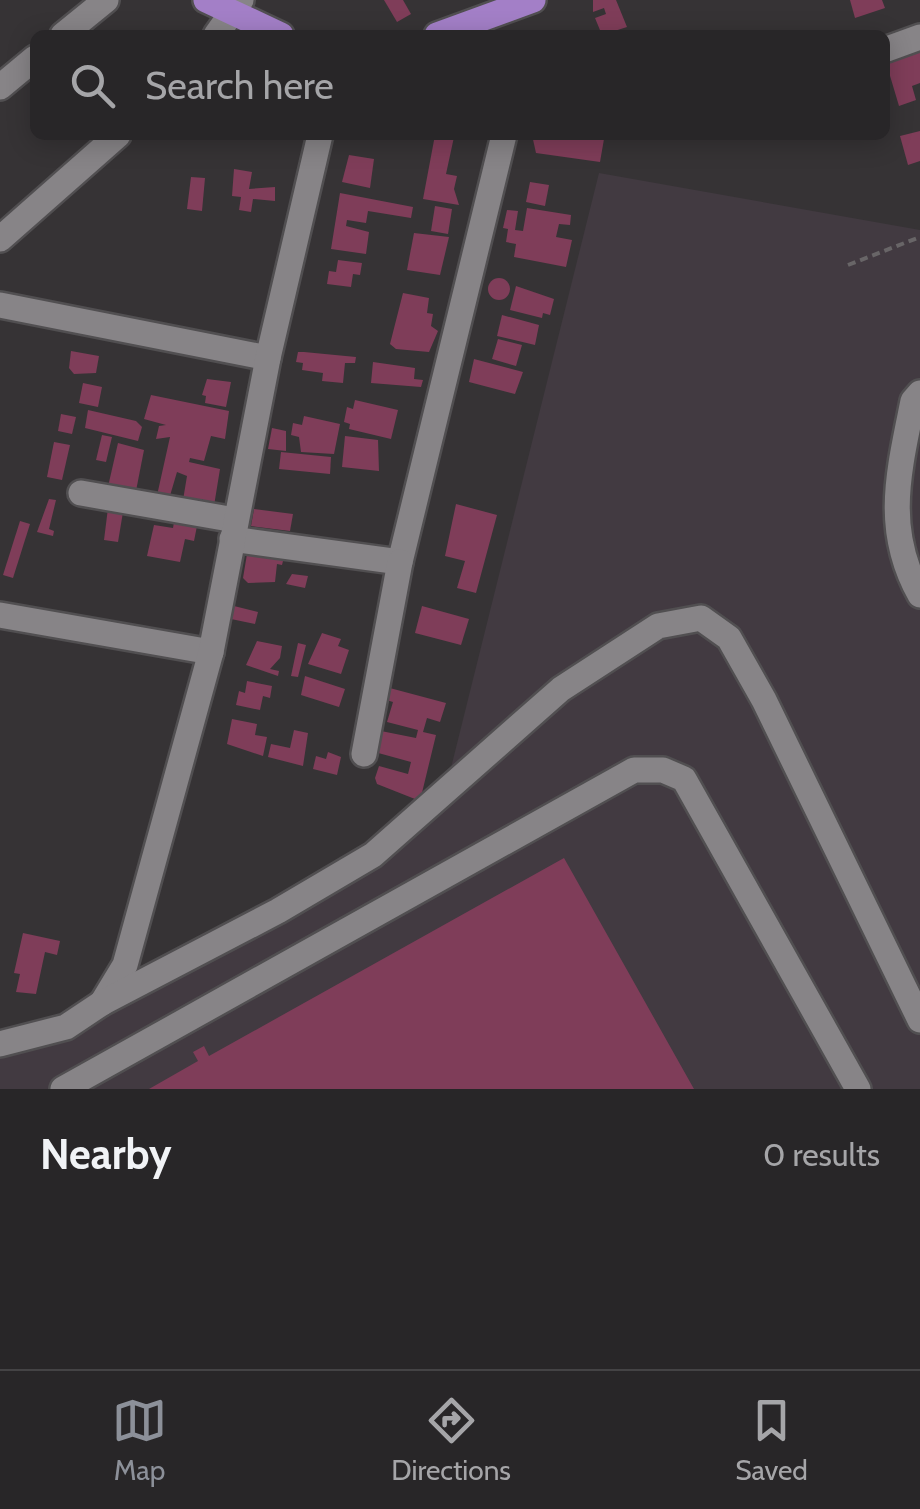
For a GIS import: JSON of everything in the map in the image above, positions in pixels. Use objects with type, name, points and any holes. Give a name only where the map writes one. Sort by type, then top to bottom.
[{"type":"main road","points":[[206,0],[237,6],[273,30]]},
{"type":"main road","points":[[450,30],[520,2]]},
{"type":"street","points":[[69,30],[106,0]]},
{"type":"street","points":[[220,30],[237,6]]},
{"type":"street","points":[[890,48],[920,37]]},
{"type":"street","points":[[0,86],[30,62]]},
{"type":"street","points":[[0,238],[112,140]]},
{"type":"street","points":[[102,1002],[125,966],[211,652],[268,358],[319,140]]},
{"type":"street","points":[[364,754],[400,562],[503,140]]},
{"type":"street","points":[[0,304],[268,358]]},
{"type":"street","points":[[920,393],[913,401],[899,473],[896,517],[902,563],[920,595]]},
{"type":"street","points":[[81,493],[234,530],[400,562]]},
{"type":"street","points":[[0,614],[211,652]]},
{"type":"street","points":[[0,1044],[66,1028],[102,1002],[278,912],[372,854],[561,689],[658,626],[701,618],[729,638],[764,700],[920,1020]]},
{"type":"street","points":[[63,1089],[634,770],[663,770],[684,779],[858,1089]]},
{"type":"path","points":[[848,265],[920,237]]},
{"type":"shaded area","points":[[599,173],[920,230],[920,1089],[0,1089],[0,1042],[89,1009],[440,812]]},
{"type":"building","points":[[384,0],[403,0],[411,14],[397,22]]},
{"type":"building","points":[[593,0],[616,0],[627,27],[600,30],[595,18],[606,14],[604,8],[593,12]]},
{"type":"building","points":[[850,0],[882,0],[885,8],[855,18]]},
{"type":"building","points":[[920,46],[920,83],[912,86],[916,100],[899,106],[890,76],[890,57]]},
{"type":"building","points":[[920,131],[920,161],[908,165],[900,136]]},
{"type":"building","points":[[434,140],[453,140],[446,174],[457,176],[454,189],[459,205],[423,199]]},
{"type":"building","points":[[533,140],[604,140],[600,162],[536,153]]},
{"type":"building","points":[[349,155],[374,159],[370,188],[342,182]]},
{"type":"building","points":[[234,169],[252,172],[249,189],[275,187],[275,201],[253,199],[251,212],[239,210],[241,197],[232,196]]},
{"type":"building","points":[[191,177],[205,178],[202,211],[187,209]]},
{"type":"building","points":[[530,182],[549,185],[545,206],[526,202]]},
{"type":"building","points":[[340,193],[413,207],[411,218],[368,211],[366,223],[347,220],[346,226],[369,232],[366,254],[331,249]]},
{"type":"building","points":[[435,206],[452,209],[448,234],[431,231]]},
{"type":"building","points":[[527,208],[571,215],[570,225],[559,224],[556,237],[572,240],[566,267],[514,257],[516,244],[506,242],[508,229],[503,228],[507,210],[518,211],[515,230],[523,231]]},
{"type":"building","points":[[414,233],[449,237],[440,275],[407,270]]},
{"type":"building","points":[[338,260],[362,263],[360,275],[353,274],[351,287],[327,284],[329,271],[336,272]]},
{"type":"building","points":[[499,278],[507,281],[507,297],[499,300],[491,297],[488,289],[491,281]]},
{"type":"building","points":[[516,286],[554,299],[550,315],[543,313],[542,318],[510,310]]},
{"type":"building","points":[[403,293],[429,298],[427,313],[433,314],[431,326],[438,331],[429,352],[396,349],[390,344]]},
{"type":"building","points":[[502,315],[539,325],[535,345],[497,336]]},
{"type":"building","points":[[498,339],[522,345],[516,366],[492,359]]},
{"type":"building","points":[[71,351],[99,356],[96,373],[74,374],[69,368]]},
{"type":"building","points":[[298,352],[356,357],[355,363],[345,363],[343,383],[322,381],[323,373],[302,370],[303,363],[296,362]]},
{"type":"building","points":[[474,359],[523,372],[515,394],[469,382]]},
{"type":"building","points":[[373,362],[415,368],[414,379],[423,380],[421,387],[371,383]]},
{"type":"building","points":[[207,379],[231,382],[226,407],[205,403],[206,396],[202,395]]},
{"type":"building","points":[[83,383],[102,387],[98,407],[79,403]]},
{"type":"building","points":[[151,395],[229,411],[225,439],[211,436],[204,461],[190,458],[189,462],[220,469],[213,512],[202,509],[203,499],[183,500],[187,476],[177,472],[169,499],[156,500],[170,437],[156,439],[159,426],[166,425],[144,419]]},
{"type":"building","points":[[355,400],[398,410],[391,439],[349,429],[350,424],[344,422],[347,407],[353,409]]},
{"type":"building","points":[[88,410],[136,421],[142,427],[138,441],[85,428]]},
{"type":"building","points":[[61,414],[76,417],[72,434],[58,431]]},
{"type":"building","points":[[304,416],[340,424],[334,454],[301,452],[299,437],[291,435],[293,423],[302,425]]},
{"type":"building","points":[[272,428],[286,431],[286,451],[268,449]]},
{"type":"building","points":[[102,435],[112,437],[106,462],[96,460]]},
{"type":"building","points":[[345,436],[378,440],[379,471],[342,467]]},
{"type":"building","points":[[54,442],[70,445],[62,480],[47,477]]},
{"type":"building","points":[[118,443],[144,450],[135,496],[107,491]]},
{"type":"building","points":[[281,452],[331,457],[330,474],[279,469]]},
{"type":"building","points":[[49,499],[56,500],[49,529],[54,531],[53,536],[37,532]]},
{"type":"building","points":[[456,504],[497,515],[476,593],[457,588],[465,561],[445,556]]},
{"type":"building","points":[[108,508],[123,512],[118,542],[104,540]]},
{"type":"building","points":[[254,509],[293,514],[290,531],[251,526]]},
{"type":"building","points":[[20,521],[30,524],[13,578],[3,575]]},
{"type":"building","points":[[174,522],[197,526],[194,541],[185,539],[180,562],[147,556],[154,525],[173,528]]},
{"type":"building","points":[[247,554],[284,557],[282,565],[277,564],[275,582],[248,583],[243,578]]},
{"type":"building","points":[[292,574],[308,576],[305,588],[286,584]]},
{"type":"building","points":[[234,606],[258,612],[255,624],[231,619]]},
{"type":"building","points":[[422,606],[469,619],[461,645],[415,633]]},
{"type":"building","points":[[322,633],[341,639],[338,646],[349,650],[341,674],[308,664]]},
{"type":"building","points":[[257,641],[282,646],[280,658],[270,669],[279,671],[278,676],[246,665]]},
{"type":"building","points":[[298,643],[306,645],[298,677],[291,676]]},
{"type":"building","points":[[305,676],[345,689],[339,707],[301,695]]},
{"type":"building","points":[[247,681],[272,686],[270,698],[263,696],[260,710],[236,705],[239,691],[245,693]]},
{"type":"building","points":[[386,687],[446,703],[440,722],[427,718],[423,732],[436,735],[420,801],[377,784],[375,778],[379,766],[408,774],[411,762],[371,751],[376,730],[416,738],[418,730],[387,722],[393,702],[383,699]]},
{"type":"building","points":[[232,719],[257,724],[255,735],[267,737],[263,756],[227,744]]},
{"type":"building","points":[[294,730],[308,733],[303,766],[268,757],[271,744],[290,748]]},
{"type":"building","points":[[328,752],[341,757],[337,775],[313,769],[316,756],[326,759]]},
{"type":"building","points":[[564,858],[694,1089],[149,1089],[198,1061],[193,1052],[204,1046],[209,1056]]},
{"type":"building","points":[[23,933],[60,941],[57,955],[45,952],[36,994],[16,992],[20,974],[14,973]]}]
